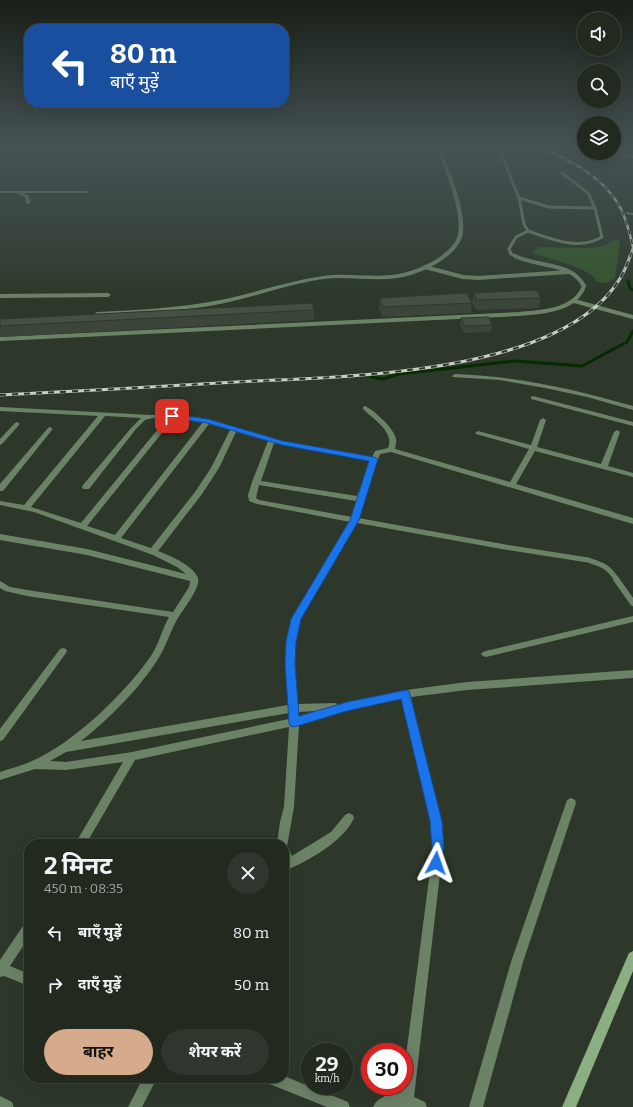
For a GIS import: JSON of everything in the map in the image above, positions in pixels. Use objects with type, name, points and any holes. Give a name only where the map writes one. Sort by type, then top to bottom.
[{"type":"main road","points":[[569,1107],[633,957]]},
{"type":"street","points":[[27,198],[28,203]]},
{"type":"street","points":[[93,315],[218,302],[308,280],[327,277],[383,277],[404,275],[425,267],[449,252],[460,236],[462,225],[455,198]]},
{"type":"street","points":[[0,296],[108,295]]},
{"type":"street","points":[[455,376],[483,376],[512,379],[633,408]]},
{"type":"street","points":[[533,398],[633,424]]},
{"type":"street","points":[[365,408],[382,423],[390,433],[393,439],[391,450]]},
{"type":"street","points":[[0,409],[172,416],[208,421],[272,440],[374,459]]},
{"type":"street","points":[[26,508],[103,414]]},
{"type":"street","points":[[86,486],[134,428],[143,419],[153,416]]},
{"type":"street","points":[[82,527],[172,416]]},
{"type":"street","points":[[512,485],[533,448],[543,420]]},
{"type":"street","points":[[116,539],[208,421]]},
{"type":"street","points":[[0,443],[17,424]]},
{"type":"street","points":[[153,552],[198,494],[215,468],[234,428]]},
{"type":"street","points":[[0,489],[50,429]]},
{"type":"street","points":[[604,466],[617,432]]},
{"type":"street","points":[[478,434],[604,466],[633,475]]},
{"type":"street","points":[[272,440],[256,482],[252,499],[257,502],[355,520]]},
{"type":"street","points":[[283,839],[289,807],[294,722],[290,664],[291,642],[296,619],[355,520],[360,499],[377,452],[391,450],[633,521]]},
{"type":"street","points":[[256,482],[360,499]]},
{"type":"street","points":[[0,503],[26,508],[153,552],[180,565],[190,573],[194,579],[193,587],[175,615],[155,658],[125,695],[84,733],[64,748],[35,765],[0,776]]},
{"type":"street","points":[[0,536],[87,552],[194,579]]},
{"type":"street","points":[[0,584],[8,589],[27,593],[175,615]]},
{"type":"street","points":[[486,654],[633,619]]},
{"type":"street","points":[[2,731],[62,651]]},
{"type":"street","points":[[35,765],[66,766],[132,756],[294,722],[347,706],[406,694],[543,680],[633,674]]},
{"type":"street","points":[[406,694],[436,821],[438,848],[407,1100]]},
{"type":"street","points":[[64,748],[293,708],[347,706]]},
{"type":"street","points":[[83,839],[132,756]]},
{"type":"street","points":[[476,1107],[517,962],[571,803]]},
{"type":"street","points":[[289,863],[312,851],[334,836],[349,818]]},
{"type":"street","points":[[24,934],[1,969],[24,978]]},
{"type":"street","points":[[135,1107],[147,1083]]},
{"type":"street","points":[[284,1083],[343,1107]]},
{"type":"street","points":[[380,1107],[388,1102],[400,1099],[407,1100],[420,1107]]},
{"type":"street","points":[[0,1103],[7,1107]]},
{"type":"lane","points":[[528,231],[524,224],[519,198],[549,207],[594,208]]},
{"type":"lane","points":[[0,339],[500,315],[538,312],[557,308],[574,301],[580,295],[584,286],[580,278],[572,272],[519,258],[512,254],[509,249],[515,237],[521,232],[528,231],[569,243],[586,244],[597,242],[602,237],[590,198]]},
{"type":"lane","points":[[425,267],[464,277],[478,278],[572,272]]},
{"type":"lane","points":[[574,301],[631,317]]},
{"type":"lane","points":[[355,520],[594,562],[610,569],[633,603]]},
{"type":"green space","points":[[615,239],[620,241],[615,278],[607,283],[597,282],[587,272],[568,264],[532,253],[538,247],[588,248],[604,246]]},
{"type":"building","points":[[536,290],[541,298],[477,300],[474,293]]},
{"type":"building","points":[[467,293],[472,303],[383,307],[380,298]]},
{"type":"building","points":[[312,303],[314,310],[0,326],[0,319]]},
{"type":"building","points":[[489,317],[492,325],[465,326],[461,318]]},
{"type":"waterway","points":[[628,281],[630,288],[633,290]]},
{"type":"waterway","points":[[371,377],[383,379],[399,374],[515,361],[582,366],[627,342],[633,331]]},
{"type":"railway","points":[[614,198],[627,223],[633,247]]},
{"type":"railway","points":[[630,257],[633,248]]},
{"type":"railway","points":[[0,395],[336,377],[396,372],[458,362],[516,348],[567,326],[607,296],[630,256]]},
{"type":"route","points":[[172,416],[208,421],[282,443],[374,459],[360,499],[355,520],[296,619],[291,642],[290,664],[294,722],[347,706],[406,694],[436,821],[438,848],[436,863]]}]
